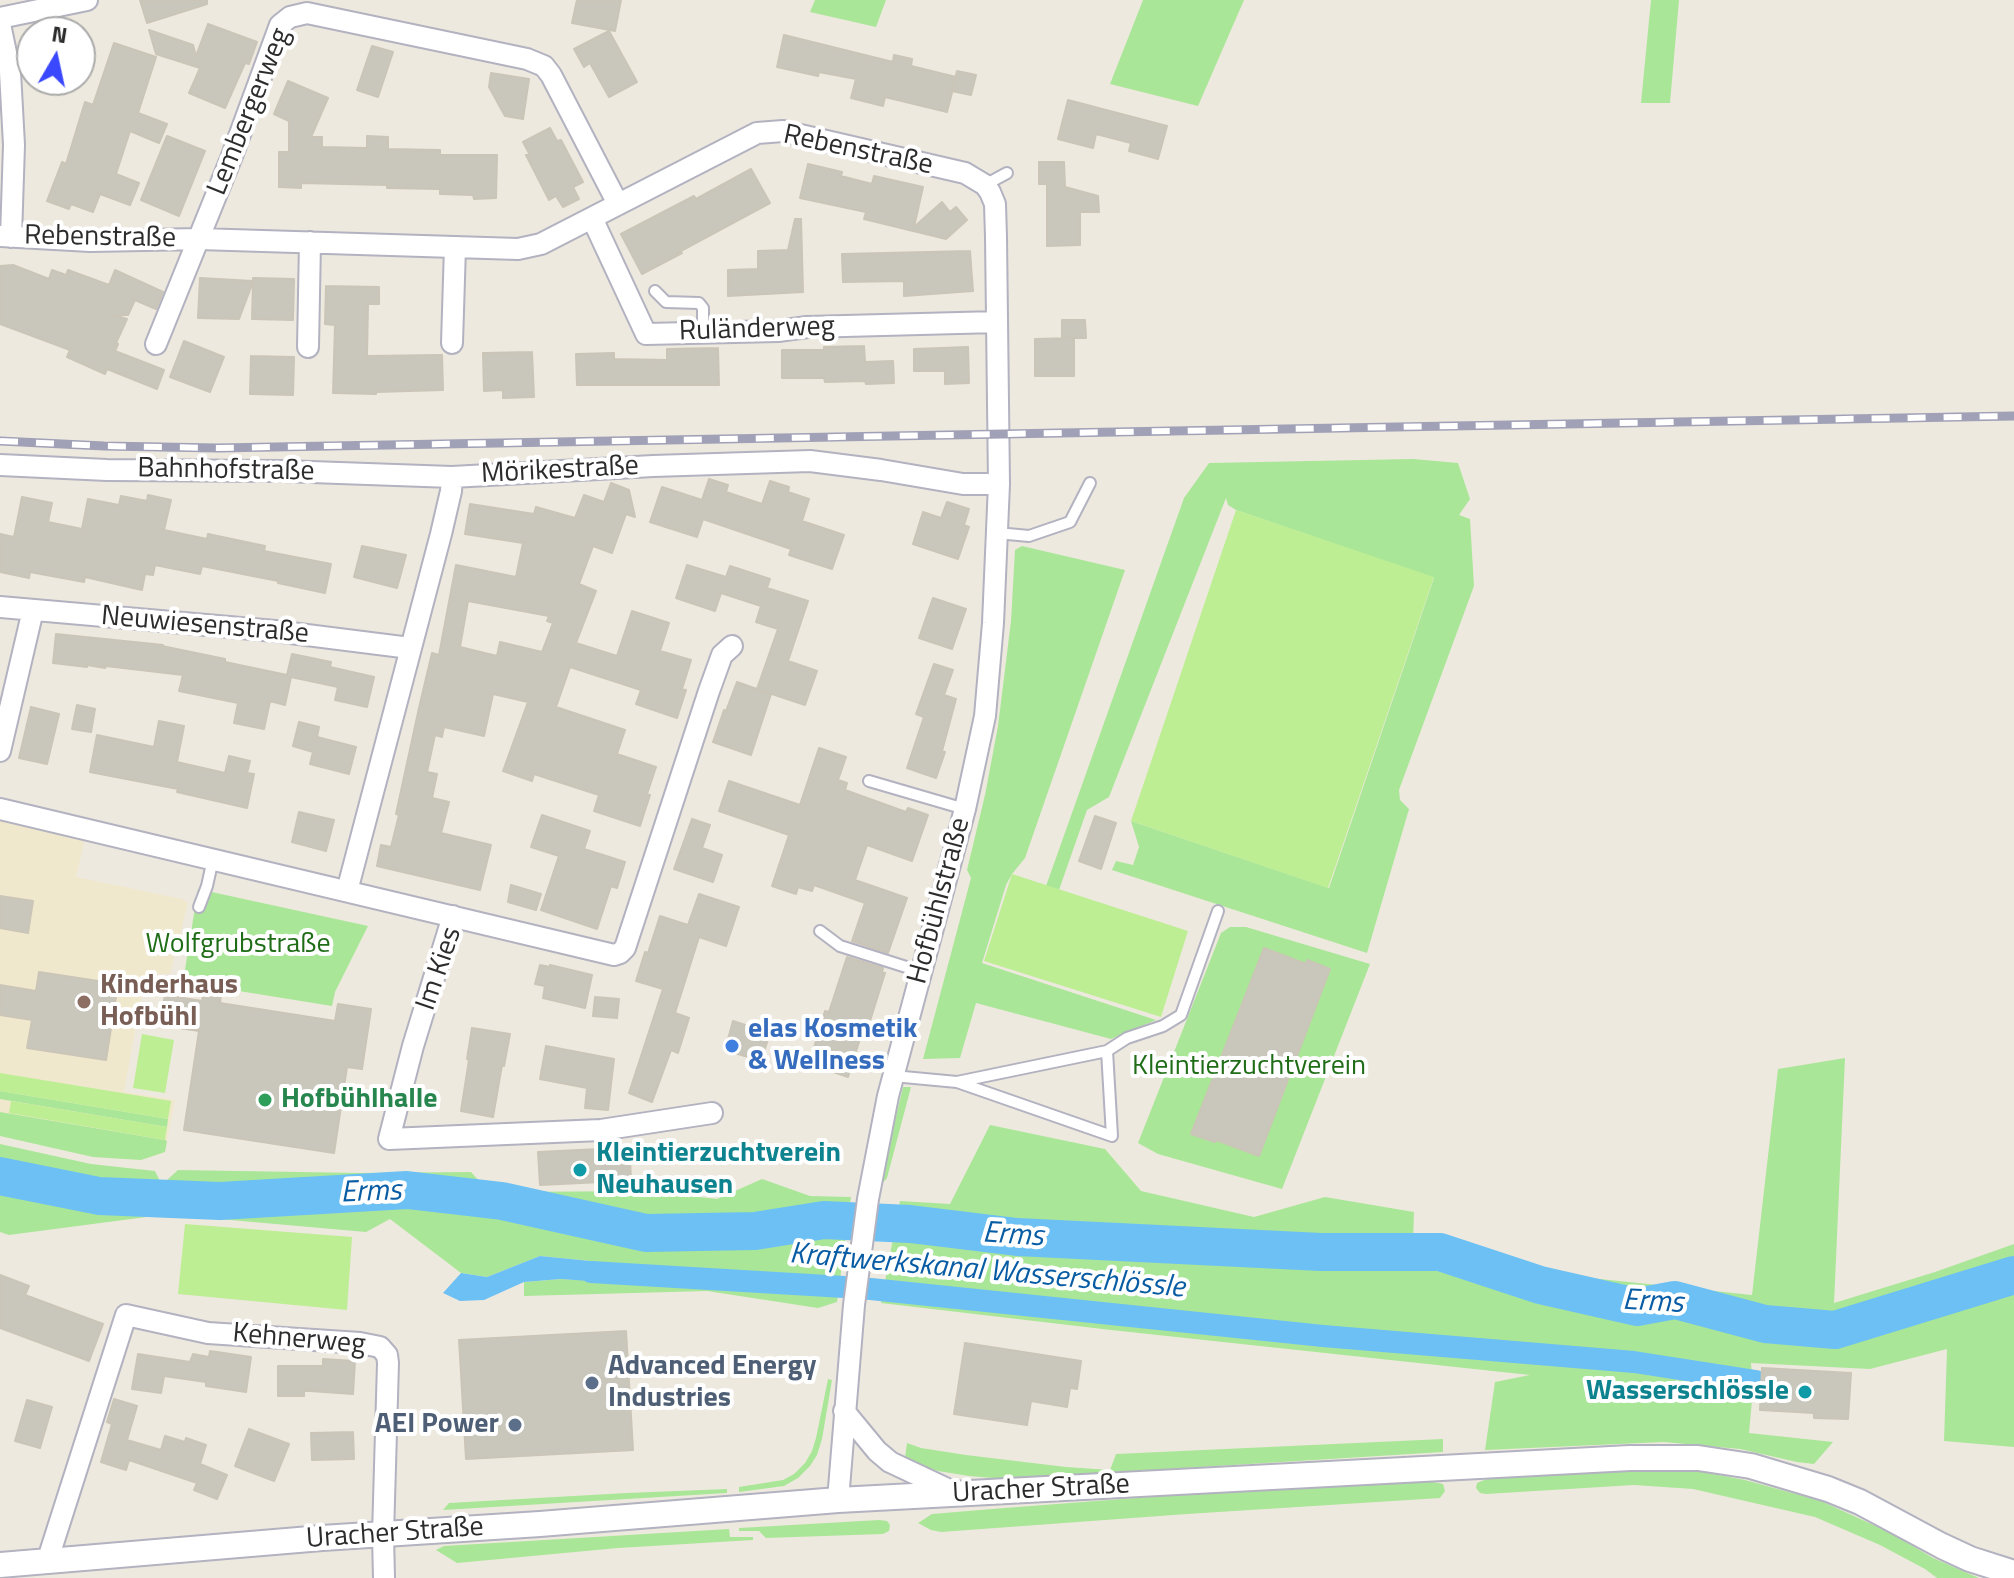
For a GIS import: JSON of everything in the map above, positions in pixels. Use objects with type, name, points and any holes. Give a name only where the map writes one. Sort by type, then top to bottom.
[{"type":"street","points":[[6,237],[14,145],[10,72],[0,21],[87,0]]},
{"type":"street","name":"Lembergerweg","points":[[199,239],[280,25],[290,17],[307,13],[527,59],[544,66],[618,204]]},
{"type":"street","name":"Rebenstraße","points":[[6,237],[90,241],[199,239],[518,249],[541,244],[757,133],[783,131],[965,173],[985,185]]},
{"type":"street","points":[[985,185],[995,204],[997,322]]},
{"type":"street","name":"Ruländerweg","points":[[592,218],[646,334],[997,322]]},
{"type":"street","name":"Rebenstraße","points":[[156,344],[199,239]]},
{"type":"street","points":[[308,347],[310,242]]},
{"type":"street","points":[[452,343],[455,247]]},
{"type":"street","name":"Hofbühlstraße","points":[[838,1500],[854,1305],[868,1199],[893,1076],[965,809],[985,716],[999,484],[997,322]]},
{"type":"street","name":"Mörikestraße","points":[[347,891],[448,505],[452,477],[798,461],[881,470],[963,484],[999,484]]},
{"type":"street","name":"Bahnhofstraße","points":[[0,465],[452,477]]},
{"type":"street","name":"Neuwiesenstraße","points":[[0,607],[275,631],[410,648]]},
{"type":"street","points":[[0,751],[33,610]]},
{"type":"street","name":"Im Kies","points":[[712,1113],[601,1130],[389,1139],[413,1046],[453,916],[614,955],[625,948],[722,655],[732,646]]},
{"type":"street","points":[[0,809],[453,916]]},
{"type":"street","name":"Kehnerweg","points":[[47,1562],[126,1315],[208,1333],[380,1347],[387,1355],[388,1363],[383,1535]]},
{"type":"street","points":[[844,1411],[890,1462],[959,1494]]},
{"type":"street","name":"Uracher Straße","points":[[15,1567],[307,1539],[838,1500],[1599,1459],[1698,1458],[1751,1466],[1828,1489],[1860,1502],[1970,1559],[2014,1573]]},
{"type":"street","points":[[383,1535],[384,1578]]},
{"type":"lane","points":[[985,185],[1007,173]]},
{"type":"lane","points":[[655,291],[666,302],[699,303],[703,308],[703,333]]},
{"type":"lane","points":[[997,533],[1029,536],[1070,522],[1090,483]]},
{"type":"lane","points":[[869,781],[965,809]]},
{"type":"lane","points":[[199,907],[213,859]]},
{"type":"lane","points":[[957,1082],[1107,1051],[1127,1038],[1163,1026],[1181,1015],[1218,911]]},
{"type":"lane","points":[[820,931],[840,946],[922,972]]},
{"type":"lane","points":[[893,1076],[957,1082],[1112,1136],[1107,1051]]},
{"type":"shaded area","points":[[0,820],[85,839],[76,877],[182,899],[188,903],[170,974],[156,974],[143,988],[124,1092],[175,1100],[165,1152],[141,1160],[93,1157],[0,1136]]},
{"type":"green space","points":[[815,0],[886,0],[876,27],[810,12]]},
{"type":"green space","points":[[1143,0],[1244,0],[1198,106],[1110,84]]},
{"type":"green space","points":[[1651,0],[1679,0],[1670,103],[1641,103]]},
{"type":"green space","points":[[1413,459],[1458,463],[1470,499],[1459,515],[1470,519],[1474,586],[1399,790],[1400,800],[1409,809],[1367,953],[1112,870],[1116,861],[1133,865],[1139,847],[1131,821],[1329,888],[1434,578],[1236,510],[1228,505],[1226,498],[1109,797],[1087,810],[1059,890],[1046,886],[1184,498],[1209,463]]},
{"type":"green space","points":[[1236,510],[1434,577],[1328,888],[1131,821]]},
{"type":"green space","points":[[1022,546],[1125,570],[1025,858],[1006,885],[982,963],[1156,1020],[1111,1039],[976,1003],[960,1058],[923,1059],[971,878],[967,870],[998,726],[1011,621],[1015,550]]},
{"type":"green space","points":[[1012,874],[1188,931],[1161,1017],[984,961]]},
{"type":"green space","name":"Wolfgrubstraße","points":[[198,889],[368,926],[335,992],[332,1006],[183,982]]},
{"type":"green space","name":"Kleintierzuchtverein","points":[[1230,927],[1246,927],[1370,964],[1282,1189],[1158,1154],[1138,1143],[1221,933]]},
{"type":"green space","points":[[142,1034],[174,1040],[165,1093],[133,1088]]},
{"type":"green space","points":[[1845,1058],[1834,1303],[2014,1244],[2014,1447],[1944,1441],[1947,1349],[1870,1369],[1751,1363],[1753,1389],[1749,1433],[1833,1442],[1814,1464],[1740,1449],[1664,1442],[1485,1450],[1495,1382],[1530,1375],[881,1303],[900,1201],[950,1204],[990,1125],[1105,1149],[1141,1191],[1254,1217],[1325,1197],[1414,1212],[1413,1243],[1524,1271],[1752,1295],[1778,1069]]},
{"type":"green space","points":[[0,1073],[171,1101],[168,1119],[0,1091]]},
{"type":"green space","points":[[903,1087],[911,1087],[887,1178],[879,1187]]},
{"type":"green space","points":[[0,1091],[168,1119],[167,1127],[0,1099]]},
{"type":"green space","points":[[11,1101],[167,1127],[165,1140],[9,1113]]},
{"type":"green space","points":[[0,1112],[165,1140],[165,1152],[141,1160],[93,1157],[0,1136]]},
{"type":"green space","points":[[0,1144],[91,1164],[155,1171],[159,1179],[154,1216],[9,1235],[0,1232]]},
{"type":"green space","points":[[178,1170],[471,1172],[481,1183],[509,1192],[645,1191],[717,1199],[762,1179],[810,1196],[851,1197],[837,1302],[818,1308],[707,1291],[524,1296],[524,1282],[561,1279],[616,1282],[621,1264],[540,1256],[487,1277],[461,1273],[390,1219],[366,1232],[185,1216],[161,1217],[167,1180]]},
{"type":"green space","points":[[185,1224],[352,1237],[347,1310],[178,1294]]},
{"type":"green space","points":[[828,1379],[832,1380],[822,1439],[810,1466],[784,1486],[739,1492],[739,1487],[783,1480],[805,1463],[816,1438]]},
{"type":"green space","points":[[1443,1439],[1443,1452],[1137,1471],[1077,1478],[969,1476],[938,1471],[905,1458],[907,1443],[966,1455],[1110,1470],[1116,1454]]},
{"type":"green space","points":[[1635,1466],[1697,1471],[1745,1480],[1821,1501],[1979,1578],[1937,1578],[1880,1545],[1815,1517],[1693,1489],[1634,1485],[1486,1494],[1476,1488],[1477,1483],[1504,1475]]},
{"type":"green space","points":[[1429,1481],[1443,1484],[1445,1491],[1440,1498],[941,1532],[918,1523],[932,1514],[992,1509],[1187,1494]]},
{"type":"green space","points":[[727,1489],[727,1493],[443,1510],[449,1503]]},
{"type":"green space","points":[[887,1521],[889,1531],[883,1534],[766,1538],[759,1531],[739,1531],[739,1528]]},
{"type":"green space","points":[[729,1529],[730,1537],[753,1537],[753,1540],[618,1548],[457,1563],[436,1550],[444,1546]]},
{"type":"water","points":[[540,1256],[621,1264],[616,1283],[561,1279],[524,1282],[484,1300],[460,1301],[443,1293],[461,1273],[487,1277]]},
{"type":"building","points":[[140,0],[207,0],[207,4],[147,23]]},
{"type":"building","points":[[577,0],[621,0],[615,31],[572,23]]},
{"type":"building","points":[[208,24],[257,42],[225,108],[189,93],[200,68],[156,54],[149,30],[193,45],[196,56]]},
{"type":"building","points":[[609,31],[637,82],[609,97],[590,63],[584,67],[574,49]]},
{"type":"building","points":[[784,35],[893,62],[894,55],[912,59],[911,66],[956,77],[947,112],[885,97],[883,106],[851,98],[856,79],[819,72],[818,76],[777,67]]},
{"type":"building","points":[[114,43],[156,57],[138,113],[167,124],[159,143],[130,131],[116,174],[139,183],[130,205],[100,194],[93,212],[71,204],[69,209],[47,201],[62,162],[66,164],[85,102],[93,105]]},
{"type":"building","points":[[372,46],[393,52],[378,97],[357,90]]},
{"type":"building","points":[[957,71],[976,75],[971,95],[952,91]]},
{"type":"building","points":[[491,73],[529,79],[523,119],[505,116],[489,87]]},
{"type":"building","points":[[288,81],[328,98],[311,137],[322,137],[322,147],[367,148],[367,136],[388,137],[388,149],[440,150],[440,155],[497,155],[496,198],[474,199],[473,195],[440,194],[440,189],[387,188],[387,185],[301,183],[301,188],[279,187],[279,152],[289,152],[289,121],[274,114]]},
{"type":"building","points":[[1068,100],[1167,126],[1158,159],[1129,151],[1131,143],[1096,134],[1093,148],[1058,139]]},
{"type":"building","points":[[550,128],[557,141],[561,140],[583,182],[573,187],[579,199],[563,207],[556,196],[549,200],[526,155],[530,155],[523,142]]},
{"type":"building","points":[[167,136],[205,151],[179,216],[141,200]]},
{"type":"building","points":[[1039,162],[1064,162],[1065,187],[1098,196],[1099,212],[1080,212],[1080,245],[1047,246],[1047,184],[1039,184]]},
{"type":"building","points":[[808,164],[842,172],[841,176],[872,184],[874,176],[923,187],[914,227],[942,202],[950,212],[956,207],[967,220],[946,239],[864,219],[866,212],[800,198]]},
{"type":"building","points":[[751,169],[770,203],[642,274],[621,234]]},
{"type":"building","points":[[795,219],[801,219],[803,292],[728,296],[728,270],[758,269],[758,251],[788,250]]},
{"type":"building","points":[[970,251],[973,291],[904,296],[904,281],[843,282],[842,254]]},
{"type":"building","points":[[13,265],[49,279],[52,270],[66,275],[68,270],[109,285],[115,270],[163,292],[156,309],[135,300],[128,315],[114,315],[127,319],[115,351],[164,370],[157,389],[107,369],[105,374],[67,357],[70,350],[0,324],[0,266]]},
{"type":"building","points":[[200,278],[253,281],[253,278],[294,279],[293,320],[252,319],[253,282],[239,319],[198,318]]},
{"type":"building","points":[[326,286],[379,287],[379,304],[368,304],[367,356],[442,355],[443,390],[333,393],[335,325],[325,324]]},
{"type":"building","points":[[1062,320],[1085,320],[1086,338],[1062,338]]},
{"type":"building","points":[[1074,338],[1074,376],[1035,376],[1035,339]]},
{"type":"building","points":[[184,341],[224,357],[210,392],[170,377]]},
{"type":"building","points":[[864,346],[865,362],[893,361],[894,383],[782,378],[782,350]]},
{"type":"building","points":[[968,347],[969,383],[945,384],[945,371],[914,371],[914,349]]},
{"type":"building","points":[[718,348],[719,385],[577,385],[576,354],[614,353],[614,359],[667,360],[667,349]]},
{"type":"building","points":[[532,352],[534,397],[503,398],[503,390],[484,391],[483,353]]},
{"type":"building","points":[[251,356],[294,357],[293,395],[250,394]]},
{"type":"building","points":[[709,479],[728,485],[726,492],[762,504],[770,481],[789,487],[788,492],[809,499],[802,521],[844,535],[832,569],[789,555],[791,549],[703,519],[697,537],[650,522],[662,487],[702,500]]},
{"type":"building","points":[[611,483],[629,490],[635,517],[626,514],[612,553],[593,546],[579,584],[596,591],[576,643],[617,656],[632,611],[669,623],[660,651],[691,660],[682,689],[686,690],[677,718],[636,704],[641,690],[570,667],[556,707],[625,730],[617,754],[656,767],[640,826],[594,811],[599,795],[534,774],[532,781],[503,771],[528,702],[493,694],[484,736],[444,727],[442,737],[435,735],[427,772],[437,774],[432,798],[449,802],[441,833],[491,845],[480,890],[377,866],[381,845],[391,847],[419,708],[432,653],[439,655],[456,565],[516,577],[523,543],[465,534],[470,504],[534,514],[536,507],[575,518],[584,495],[604,502]],"holes":[[[468,601],[549,616],[547,621],[553,623],[542,652],[500,642],[497,656],[460,647]]]},
{"type":"building","points":[[148,495],[171,500],[164,530],[207,539],[208,534],[265,546],[264,551],[331,564],[325,593],[202,566],[200,574],[155,565],[153,575],[145,574],[142,590],[85,577],[84,582],[30,572],[29,578],[0,572],[0,534],[14,537],[22,497],[52,503],[48,522],[82,529],[88,499],[119,505],[121,496],[147,501]]},
{"type":"building","points":[[947,502],[969,509],[964,525],[969,527],[958,559],[913,544],[923,512],[941,518]]},
{"type":"building","points":[[362,546],[406,555],[397,588],[354,577]]},
{"type":"building","points":[[687,565],[726,577],[730,566],[770,579],[767,588],[808,601],[788,661],[817,671],[805,705],[757,689],[778,629],[756,622],[761,606],[721,593],[715,611],[676,598]]},
{"type":"building","points":[[933,598],[966,609],[952,649],[919,638]]},
{"type":"building","points":[[56,634],[163,645],[287,675],[292,654],[331,662],[330,667],[374,677],[367,707],[335,700],[338,687],[291,677],[285,705],[270,701],[264,729],[234,723],[238,703],[179,691],[183,675],[53,663]]},
{"type":"building","points":[[934,664],[953,670],[944,695],[956,699],[936,778],[907,768],[924,717],[916,714]]},
{"type":"building","points":[[737,682],[771,694],[751,755],[713,742]]},
{"type":"building","points":[[77,705],[95,709],[91,732],[72,729]]},
{"type":"building","points":[[31,707],[59,714],[47,764],[19,758]]},
{"type":"building","points":[[159,721],[184,726],[177,762],[225,773],[229,756],[250,761],[247,773],[254,774],[247,808],[177,792],[178,789],[90,772],[97,735],[154,747]]},
{"type":"building","points":[[299,722],[319,727],[317,737],[356,747],[349,774],[310,764],[313,752],[293,746]]},
{"type":"building","points":[[819,748],[846,757],[838,780],[847,783],[845,790],[906,812],[908,808],[928,815],[912,861],[867,845],[855,880],[907,898],[888,953],[852,941],[865,903],[814,885],[812,891],[798,887],[796,894],[772,886],[789,835],[719,811],[729,781],[800,805]]},
{"type":"building","points":[[299,812],[334,820],[326,851],[292,842]]},
{"type":"building","points":[[542,815],[590,831],[584,849],[625,862],[617,888],[611,886],[597,929],[541,910],[559,856],[531,847]]},
{"type":"building","points":[[1095,816],[1116,823],[1101,869],[1079,861]]},
{"type":"building","points":[[692,819],[710,825],[702,848],[722,855],[713,882],[674,869]]},
{"type":"building","points":[[511,885],[541,894],[536,910],[508,902]]},
{"type":"building","points":[[699,894],[739,907],[726,946],[699,937],[675,1013],[689,1018],[678,1053],[671,1050],[652,1102],[629,1093],[663,989],[636,981],[660,916],[688,925]]},
{"type":"building","points":[[0,896],[33,901],[28,933],[0,928]]},
{"type":"building","points":[[1264,948],[1306,964],[1307,960],[1330,969],[1259,1156],[1191,1134]]},
{"type":"building","points":[[847,957],[883,968],[882,972],[885,973],[848,1077],[809,1064],[825,1011],[829,1012]]},
{"type":"building","points":[[540,965],[592,975],[585,1008],[543,998],[545,986],[535,984]]},
{"type":"building","points":[[39,972],[118,984],[106,1060],[27,1048],[32,1020],[0,1015],[0,985],[36,991]]},
{"type":"building","name":"Hofbühlhalle","points":[[204,991],[221,994],[220,1003],[335,1021],[338,1004],[371,1009],[362,1069],[347,1067],[334,1153],[184,1130],[199,1031],[160,1022],[165,995],[202,1001]]},
{"type":"building","points":[[595,997],[619,999],[617,1018],[593,1016]]},
{"type":"building","points":[[733,1021],[770,1033],[761,1061],[725,1050]]},
{"type":"building","points":[[472,1028],[510,1034],[493,1117],[461,1111]]},
{"type":"building","points":[[546,1046],[614,1059],[608,1110],[585,1108],[587,1088],[540,1079]]},
{"type":"building","name":"Kleintierzuchtverein Neuhausen","points":[[620,1148],[621,1160],[630,1160],[631,1179],[540,1185],[538,1152]]},
{"type":"building","points":[[0,1275],[29,1286],[25,1295],[103,1324],[89,1361],[0,1328]]},
{"type":"building","points":[[626,1331],[633,1450],[466,1459],[459,1340]]},
{"type":"building","points":[[965,1343],[1081,1361],[1077,1389],[1070,1388],[1067,1407],[1031,1401],[1027,1425],[954,1414]]},
{"type":"building","points":[[210,1351],[251,1357],[246,1392],[164,1376],[161,1393],[132,1389],[138,1354],[190,1362],[193,1354],[209,1357]]},
{"type":"building","points":[[323,1359],[355,1361],[353,1394],[310,1389],[304,1391],[304,1396],[278,1396],[278,1366],[323,1366]]},
{"type":"building","name":"Wasserschlössle","points":[[1762,1368],[1851,1373],[1848,1419],[1814,1418],[1814,1413],[1760,1410]]},
{"type":"building","points":[[114,1399],[137,1406],[127,1440],[161,1450],[165,1436],[185,1442],[186,1438],[206,1445],[200,1464],[227,1475],[217,1499],[194,1490],[197,1483],[129,1460],[126,1470],[101,1462],[112,1424],[107,1422]]},
{"type":"building","points":[[27,1400],[52,1407],[40,1448],[15,1441]]},
{"type":"building","points":[[249,1429],[289,1444],[274,1481],[235,1466]]},
{"type":"building","points":[[353,1432],[354,1459],[312,1460],[311,1433]]},
{"type":"waterway","name":"Erms","points":[[0,1176],[99,1196],[220,1201],[407,1190],[502,1201],[646,1233],[755,1231],[824,1220],[910,1224],[1017,1237],[1321,1252],[1440,1252],[1540,1285],[1637,1307],[1675,1300],[1765,1324],[1835,1330],[2014,1275]]},
{"type":"waterway","name":"Kraftwerkskanal Wasserschlössle","points":[[591,1272],[861,1288],[1323,1336],[1634,1362],[1756,1381]]},
{"type":"railway","points":[[0,441],[218,448],[2014,416]]},
{"type":"place","name":"Kinderhaus Hofbühl","points":[[84,1002]]},
{"type":"place","name":"elas Kosmetik & Wellness","points":[[732,1046]]},
{"type":"place","name":"Hofbühlhalle","points":[[265,1100]]},
{"type":"place","name":"Kleintierzuchtverein Neuhausen","points":[[580,1170]]},
{"type":"place","name":"Advanced Energy Industries","points":[[592,1383]]},
{"type":"place","name":"Wasserschlössle","points":[[1805,1392]]},
{"type":"place","name":"AEI Power","points":[[515,1425]]}]
